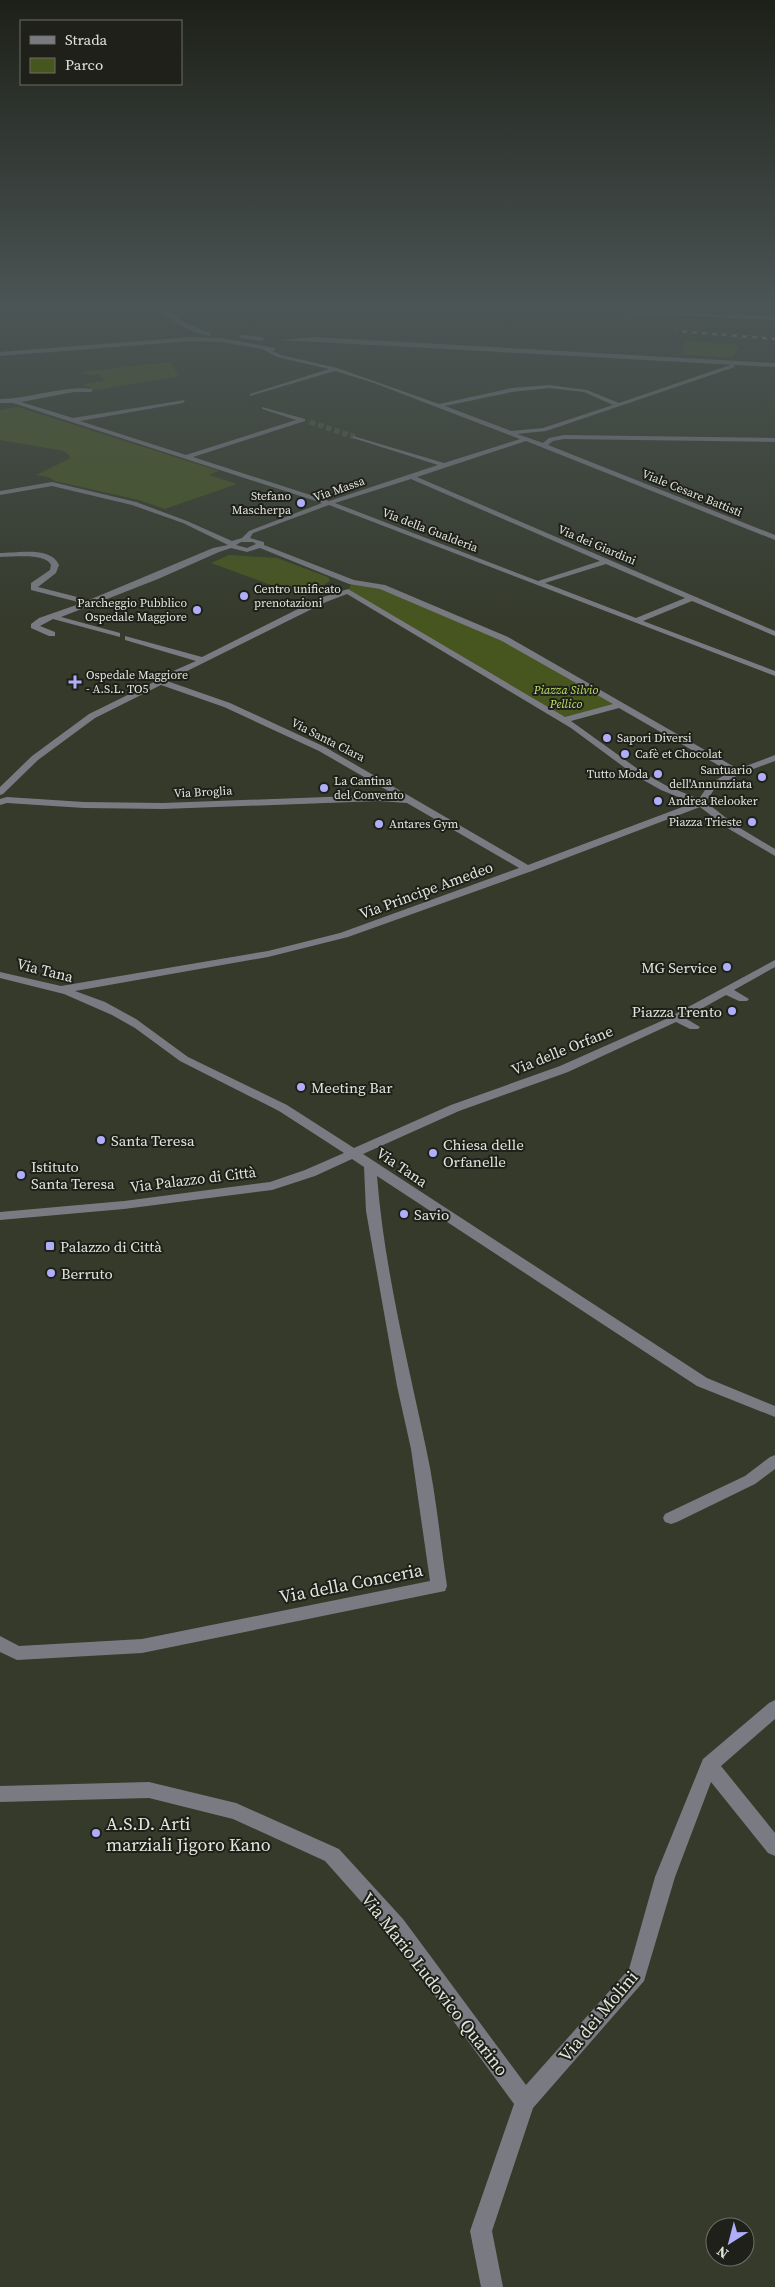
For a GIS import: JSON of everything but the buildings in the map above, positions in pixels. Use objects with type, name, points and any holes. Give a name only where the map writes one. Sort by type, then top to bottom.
[{"type":"street","name":"Via della Gualderia","points":[[48,411],[329,503],[775,674]]},
{"type":"street","name":"Via della Gualderia","points":[[72,420],[126,411]]},
{"type":"street","points":[[273,411],[310,422]]},
{"type":"street","points":[[452,411],[508,432],[535,431],[598,411]]},
{"type":"street","points":[[186,457],[302,420]]},
{"type":"street","points":[[553,426],[549,431],[551,433],[584,437]]},
{"type":"street","name":"Viale Cesare Battisti","points":[[508,432],[775,538]]},
{"type":"street","points":[[355,437],[443,465]]},
{"type":"street","points":[[544,446],[555,437],[775,440]]},
{"type":"street","name":"Via Massa","points":[[232,545],[245,540],[251,532],[329,503],[526,439]]},
{"type":"street","name":"Via dei Giardini","points":[[410,476],[775,634]]},
{"type":"street","points":[[0,493],[52,484],[142,506],[245,550],[260,546],[280,552],[350,586],[564,720],[639,774],[671,791],[701,803],[732,827],[775,853]]},
{"type":"street","points":[[245,540],[258,541],[261,544],[260,546]]},
{"type":"street","points":[[52,634],[34,626],[42,620],[91,603],[206,554],[232,545]]},
{"type":"street","points":[[198,566],[206,554]]},
{"type":"street","points":[[0,555],[44,555],[53,560],[55,565],[53,571],[34,585],[34,588],[91,603]]},
{"type":"street","points":[[539,583],[607,561]]},
{"type":"street","points":[[0,792],[35,758],[92,716],[158,681],[350,586],[382,587],[519,645],[737,772]]},
{"type":"street","points":[[636,620],[692,598]]},
{"type":"street","points":[[53,617],[117,635]]},
{"type":"street","points":[[128,638],[202,660]]},
{"type":"street","points":[[227,639],[238,643]]},
{"type":"street","name":"Via Santa Clara","points":[[158,681],[227,705],[322,749],[396,790],[407,800],[528,869]]},
{"type":"street","points":[[564,720],[620,704]]},
{"type":"street","points":[[701,803],[712,786],[737,772],[775,758]]},
{"type":"street","name":"Via Broglia","points":[[0,802],[7,800],[144,806],[379,798],[407,800]]},
{"type":"street","name":"Via Principe Amedeo","points":[[64,989],[268,954],[344,935],[528,869],[701,803]]},
{"type":"street","name":"Via delle Orfane","points":[[355,1153],[455,1108],[564,1069],[677,1018],[775,963]]},
{"type":"street","name":"Via Tana","points":[[0,975],[64,989],[104,1005],[134,1022],[182,1058],[282,1108],[355,1153],[370,1166],[702,1382],[775,1412]]},
{"type":"street","points":[[726,990],[743,999]]},
{"type":"street","points":[[677,1018],[694,1027]]},
{"type":"street","name":"Via Palazzo di Città","points":[[0,1216],[124,1205],[272,1186],[355,1153]]},
{"type":"street","name":"Via della Conceria","points":[[0,1643],[17,1653],[142,1646],[439,1586],[419,1450],[404,1386],[373,1211],[370,1166]]},
{"type":"street","points":[[671,1518],[750,1480],[775,1461]]},
{"type":"street","name":"Via dei Molini","points":[[492,2287],[481,2231],[525,2102],[637,1974],[665,1877],[709,1765],[775,1708]]},
{"type":"street","points":[[709,1765],[775,1847]]},
{"type":"street","name":"Via Mario Ludovico Quarino","points":[[0,1794],[149,1790],[236,1812],[332,1854],[396,1926],[525,2102]]},
{"type":"green space","points":[[0,411],[30,411],[219,471],[209,475],[237,484],[165,509],[139,500],[36,475],[69,459],[70,456],[64,451],[0,440]]},
{"type":"green space","points":[[229,555],[277,558],[328,577],[330,581],[304,597],[211,563]]},
{"type":"green space","name":"Piazza Silvio Pellico","points":[[352,582],[382,587],[488,631],[620,705],[564,720],[348,591]]},
{"type":"tunnel","points":[[310,422],[355,437]]},
{"type":"place","name":"Stefano Mascherpa","points":[[301,503]]},
{"type":"place","name":"Centro unificato prenotazioni","points":[[244,596]]},
{"type":"place","name":"Parcheggio Pubblico Ospedale Maggiore","points":[[197,610]]},
{"type":"place","name":"Ospedale Maggiore - A.S.L. TO5","points":[[75,682]]},
{"type":"place","name":"Sapori Diversi","points":[[607,738]]},
{"type":"place","name":"Cafè et Chocolat","points":[[625,754]]},
{"type":"place","name":"Tutto Moda","points":[[658,774]]},
{"type":"place","name":"Santuario dell'Annunziata","points":[[762,777]]},
{"type":"place","name":"La Cantina del Convento","points":[[324,788]]},
{"type":"place","name":"Andrea Relooker","points":[[658,801]]},
{"type":"place","name":"Piazza Trieste","points":[[752,822]]},
{"type":"place","name":"Antares Gym","points":[[379,824]]},
{"type":"place","name":"MG Service","points":[[727,967]]},
{"type":"place","name":"Piazza Trento","points":[[732,1011]]},
{"type":"place","name":"Meeting Bar","points":[[301,1087]]},
{"type":"place","name":"Santa Teresa","points":[[101,1140]]},
{"type":"place","name":"Chiesa delle Orfanelle","points":[[433,1153]]},
{"type":"place","name":"Istituto Santa Teresa","points":[[21,1175]]},
{"type":"place","name":"Savio","points":[[404,1214]]},
{"type":"place","name":"Palazzo di Città","points":[[50,1246]]},
{"type":"place","name":"Berruto","points":[[51,1273]]},
{"type":"place","name":"A.S.D. Arti marziali Jigoro Kano","points":[[96,1833]]}]
